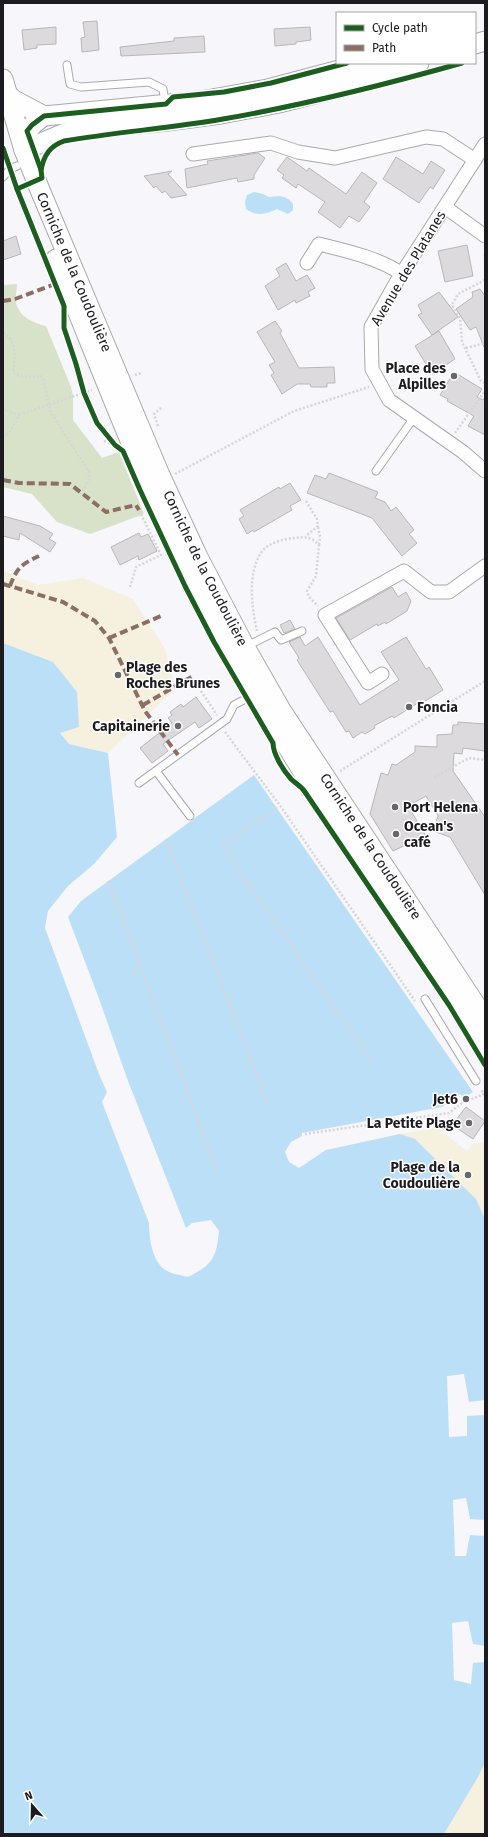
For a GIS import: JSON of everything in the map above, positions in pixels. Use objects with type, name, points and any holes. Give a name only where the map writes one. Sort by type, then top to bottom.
[{"type":"main road","points":[[15,164],[65,133],[104,127],[167,113],[241,94],[268,89],[347,68],[383,64]]},
{"type":"main road","points":[[4,92],[14,100],[44,116],[167,113],[221,114],[279,103],[381,77],[416,64]]},
{"type":"main road","points":[[4,92],[16,142],[15,164]]},
{"type":"main road","points":[[15,164],[27,130],[32,124],[44,116]]},
{"type":"main road","points":[[3,119],[15,164]]},
{"type":"main road","name":"Corniche de la Coudoulière","points":[[15,164],[198,557],[252,643],[261,691],[312,787],[450,983],[485,1019]]},
{"type":"main road","name":"Corniche de la Coudoulière","points":[[15,164],[150,487],[176,545],[208,609],[261,691],[326,780],[390,872],[485,1048]]},
{"type":"street","points":[[193,154],[271,143],[298,152],[335,158],[426,137],[443,139],[475,160]]},
{"type":"street","name":"Avenue des Platanes","points":[[485,144],[402,274],[371,326],[372,369],[389,400],[485,471]]},
{"type":"street","points":[[444,207],[485,235]]},
{"type":"street","points":[[307,263],[319,244],[344,250],[392,267],[402,274]]},
{"type":"street","points":[[382,674],[368,682],[326,615],[404,571],[430,592],[449,592],[485,566]]},
{"type":"lane","points":[[67,65],[70,84],[81,87],[149,82],[163,90],[167,113]]},
{"type":"lane","points":[[376,471],[413,419]]},
{"type":"lane","points":[[252,643],[276,632],[281,640],[302,631]]},
{"type":"lane","points":[[140,783],[228,719],[234,705],[261,691]]},
{"type":"lane","points":[[156,771],[190,816]]},
{"type":"lane","points":[[425,999],[476,1081]]},
{"type":"path","points":[[485,254],[485,259]]},
{"type":"path","points":[[485,280],[458,294],[452,305],[460,318],[462,342],[481,381],[485,383]]},
{"type":"path","points":[[3,333],[11,341],[16,350],[13,372],[15,374],[27,377],[41,376],[51,413],[89,472],[89,479],[81,494]]},
{"type":"path","points":[[466,348],[485,343]]},
{"type":"path","points":[[163,480],[294,411],[380,384]]},
{"type":"path","points":[[82,386],[86,399]]},
{"type":"path","points":[[448,443],[485,391]]},
{"type":"path","points":[[3,409],[19,415],[80,394]]},
{"type":"path","points":[[3,437],[14,427],[19,415]]},
{"type":"path","points":[[106,434],[117,447]]},
{"type":"path","points":[[104,441],[117,447]]},
{"type":"path","points":[[306,501],[317,519],[320,537],[316,576],[307,591],[309,597],[326,615]]},
{"type":"path","points":[[130,587],[136,567],[161,555],[139,510]]},
{"type":"path","points":[[306,537],[318,526]]},
{"type":"path","points":[[252,643],[253,614],[251,588],[255,569],[261,552],[270,545],[286,539],[306,537],[314,540],[319,545]]},
{"type":"path","points":[[326,780],[485,681]]},
{"type":"path","points":[[201,690],[217,714],[220,724],[226,734],[281,808],[418,1005]]},
{"type":"path","points":[[434,777],[469,758],[485,760]]},
{"type":"path","points":[[277,808],[222,846],[373,1063]]},
{"type":"path","points":[[166,839],[267,1103]]},
{"type":"path","points":[[108,881],[218,1173]]},
{"type":"path","points":[[305,1134],[449,1113],[462,1103],[484,1094],[476,1081]]},
{"type":"green space","points":[[17,284],[16,303],[18,308],[28,319],[46,326],[71,387],[73,396],[73,420],[102,458],[119,452],[144,514],[90,534],[57,522],[32,494],[3,487],[3,285]]},
{"type":"sand","name":"Plage des Roches Brunes","points":[[3,571],[38,585],[83,578],[133,599],[165,649],[175,689],[108,753],[69,744],[60,732],[53,662],[3,643]]},
{"type":"sand","name":"Plage de la Coudoulière","points":[[437,1128],[467,1151],[472,1144],[485,1142],[485,1219],[476,1199],[415,1140],[400,1134]]},
{"type":"sand","points":[[485,1763],[485,1834],[444,1834],[478,1777]]},
{"type":"water","points":[[254,192],[269,197],[279,196],[288,199],[293,204],[293,210],[288,214],[277,209],[262,214],[250,212],[246,209],[245,202],[247,195]]},
{"type":"water","points":[[3,643],[53,662],[77,692],[79,727],[60,733],[69,744],[108,753],[117,837],[94,864],[68,886],[48,911],[45,928],[107,1092],[102,1102],[149,1223],[152,1249],[162,1267],[171,1273],[188,1277],[203,1268],[212,1260],[219,1231],[211,1220],[192,1223],[186,1228],[128,1081],[68,917],[81,901],[254,775],[473,1092],[464,1098],[460,1094],[442,1107],[302,1133],[302,1136],[291,1142],[285,1152],[289,1162],[299,1168],[326,1150],[400,1134],[415,1139],[476,1199],[485,1219],[485,1400],[469,1402],[464,1374],[447,1376],[449,1437],[467,1436],[467,1416],[485,1415],[485,1520],[470,1519],[466,1498],[453,1500],[455,1556],[466,1556],[470,1535],[485,1536],[485,1646],[473,1644],[468,1621],[452,1623],[454,1680],[471,1684],[473,1663],[485,1662],[485,1763],[444,1834],[3,1834]]},
{"type":"building","points":[[97,21],[99,50],[82,52],[81,38],[85,37],[83,22]]},
{"type":"building","points":[[56,27],[56,44],[37,45],[37,48],[24,50],[22,30]]},
{"type":"building","points":[[310,27],[311,40],[296,42],[296,44],[275,46],[274,29]]},
{"type":"building","points":[[204,36],[205,52],[121,56],[120,47],[174,41],[174,38]]},
{"type":"building","points":[[258,153],[265,158],[254,175],[254,179],[238,182],[237,178],[187,188],[185,169],[208,164],[207,161]]},
{"type":"building","points":[[287,157],[307,171],[309,168],[346,194],[362,172],[377,183],[364,202],[370,207],[359,222],[349,216],[340,228],[318,212],[325,202],[298,184],[296,188],[282,178],[284,175],[277,170]]},
{"type":"building","points":[[396,157],[423,174],[431,161],[445,170],[433,189],[430,187],[419,203],[383,179]]},
{"type":"building","points":[[172,171],[168,174],[187,195],[171,198],[165,191],[162,193],[156,186],[154,188],[144,176]]},
{"type":"building","points":[[16,236],[21,254],[3,260],[3,241]]},
{"type":"building","points":[[467,245],[473,276],[445,282],[438,251]]},
{"type":"building","points":[[286,263],[296,281],[307,275],[315,288],[308,292],[310,296],[296,303],[295,300],[278,310],[265,286],[280,276],[276,269]]},
{"type":"building","points":[[480,289],[485,296],[485,347],[476,327],[470,330],[456,309],[473,297],[472,292]]},
{"type":"building","points":[[439,292],[458,317],[432,335],[418,315],[422,313],[418,305]]},
{"type":"building","points":[[275,321],[282,331],[280,333],[299,368],[334,367],[335,383],[327,383],[327,387],[311,387],[310,384],[297,384],[282,394],[271,375],[274,373],[269,365],[275,362],[257,332]]},
{"type":"building","points":[[439,331],[455,359],[432,374],[415,346]]},
{"type":"building","points":[[454,372],[482,389],[477,397],[483,400],[485,397],[485,435],[468,426],[474,416],[447,401],[448,399],[440,395]]},
{"type":"building","points":[[329,473],[378,492],[375,498],[385,502],[391,511],[396,507],[414,530],[409,534],[417,543],[402,556],[372,518],[307,493],[315,475],[326,479]]},
{"type":"building","points":[[290,483],[301,500],[290,506],[292,510],[254,532],[253,530],[247,534],[239,519],[244,516],[240,510],[279,487],[280,489]]},
{"type":"building","points":[[3,516],[40,526],[53,534],[49,539],[56,543],[50,552],[20,533],[19,540],[3,536]]},
{"type":"building","points":[[139,533],[141,537],[148,534],[157,551],[139,560],[138,556],[120,565],[111,547]]},
{"type":"building","points":[[392,587],[398,597],[406,592],[411,601],[407,611],[386,624],[385,622],[378,626],[377,624],[350,640],[336,618]]},
{"type":"building","points":[[290,620],[295,629],[284,633],[280,625]]},
{"type":"building","points":[[300,637],[305,646],[318,637],[360,705],[399,680],[381,652],[406,637],[426,669],[429,667],[443,690],[422,703],[421,701],[394,718],[392,716],[374,726],[375,728],[365,734],[362,732],[353,738],[349,731],[346,732],[333,711],[330,712],[297,660],[299,658],[289,642]]},
{"type":"building","points":[[196,697],[212,719],[199,728],[195,722],[163,744],[168,751],[152,763],[140,748],[172,723],[168,718],[172,715],[170,712],[181,704],[183,707]]},
{"type":"building","points":[[458,722],[485,724],[485,751],[463,748],[462,754],[454,753],[453,771],[485,817],[485,895],[450,837],[433,831],[438,816],[426,796],[408,806],[426,836],[413,844],[412,842],[393,851],[370,814],[381,773],[388,775],[392,764],[396,765],[415,752],[415,746],[437,747],[437,735],[452,734],[453,725],[458,725]]},
{"type":"building","name":"La Petite Plage","points":[[466,1107],[485,1121],[473,1139],[452,1125]]},
{"type":"marked path","points":[[3,301],[15,299],[55,284]]},
{"type":"marked path","points":[[3,480],[19,483],[70,484],[106,512],[136,505],[139,510]]},
{"type":"marked path","points":[[10,586],[18,570],[28,561],[39,556]]},
{"type":"marked path","points":[[3,584],[63,602],[95,621],[109,638],[145,711],[178,755]]},
{"type":"marked path","points":[[109,638],[161,616]]},
{"type":"marked path","points":[[143,705],[193,676]]},
{"type":"cycle path","points":[[17,189],[42,178],[41,170],[27,131],[44,116],[166,104],[173,97],[224,92],[271,83],[343,64]]},
{"type":"cycle path","points":[[41,170],[44,160],[51,148],[64,141],[203,122],[284,107],[344,94],[458,64]]},
{"type":"cycle path","points":[[3,148],[17,189],[64,306],[64,328],[84,393],[97,423],[115,445],[123,451],[185,586],[214,642],[273,743],[273,747],[282,767],[291,779],[305,792],[449,1005],[485,1065]]},
{"type":"place","name":"Place des Alpilles","points":[[454,376]]},
{"type":"place","name":"Plage des Roches Brunes","points":[[118,675]]},
{"type":"place","name":"Foncia","points":[[409,707]]},
{"type":"place","name":"Capitainerie","points":[[178,726]]},
{"type":"place","name":"Port Helena","points":[[395,807]]},
{"type":"place","name":"Ocean's café","points":[[396,834]]},
{"type":"place","name":"Jet6","points":[[466,1099]]},
{"type":"place","name":"La Petite Plage","points":[[469,1123]]},
{"type":"place","name":"Plage de la Coudoulière","points":[[468,1175]]}]
